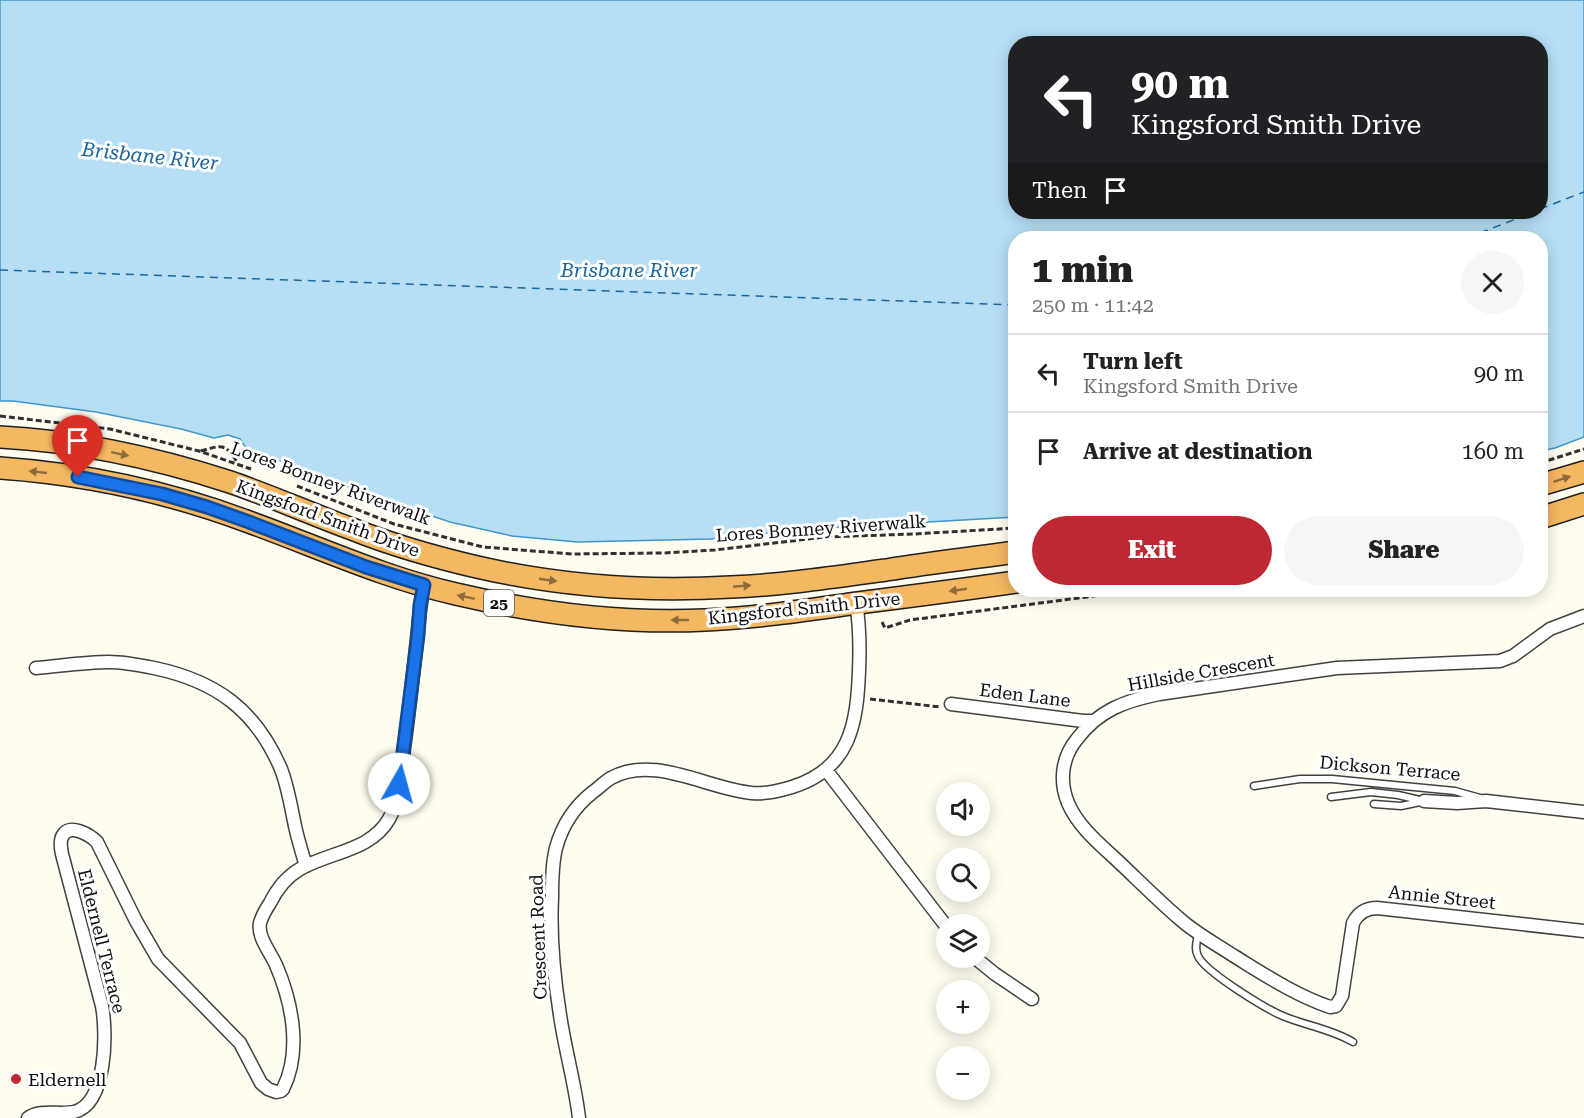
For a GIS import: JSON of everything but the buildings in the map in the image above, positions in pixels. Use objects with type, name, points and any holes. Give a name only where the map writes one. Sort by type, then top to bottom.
[{"type":"highway","name":"Kingsford Smith Drive","points":[[0,437],[90,448],[163,463],[231,483],[354,530],[415,550],[476,567],[563,582],[652,589],[733,587],[827,578],[1008,553]]},
{"type":"highway","name":"Kingsford Smith Drive","points":[[0,468],[78,477],[162,494],[249,522],[366,567],[453,594],[524,608],[581,615],[625,619],[741,618],[1008,583]]},
{"type":"highway","points":[[1548,482],[1584,471]]},
{"type":"highway","points":[[1548,515],[1584,504]]},
{"type":"street","points":[[36,668],[102,662],[129,664],[183,675],[208,686],[232,702],[249,716],[260,730],[282,770],[306,866],[341,853],[374,836],[386,823],[393,810],[400,778],[424,585]]},
{"type":"street","name":"Crescent Road","points":[[579,1118],[553,966],[551,909],[553,867],[556,848],[564,827],[574,810],[589,795],[611,778],[625,772],[643,770],[667,772],[750,793],[770,793],[808,781],[826,770],[844,745],[856,715],[860,634],[856,603]]},
{"type":"street","name":"Hillside Crescent","points":[[1334,1007],[1291,991],[1198,933],[1107,851],[1082,825],[1069,805],[1063,781],[1066,758],[1075,741],[1094,721],[1117,706],[1137,699],[1337,668],[1500,661],[1513,656],[1550,629],[1584,616]]},
{"type":"street","name":"Eden Lane","points":[[948,706],[1094,721]]},
{"type":"street","points":[[826,770],[937,914]]},
{"type":"street","name":"Dickson Terrace","points":[[1424,801],[1457,803],[1486,801],[1584,812]]},
{"type":"street","name":"Eldernell Terrace","points":[[28,1118],[38,1113],[72,1112],[85,1107],[96,1090],[102,1060],[104,1029],[102,1006],[62,854],[63,834],[67,831],[82,832],[97,842],[136,921],[158,958],[234,1036],[261,1083],[276,1092],[281,1091],[284,1087],[291,1064],[292,1019],[283,982],[260,927],[265,912],[279,887],[288,877],[306,866]]},
{"type":"street","name":"Annie Street","points":[[1334,1007],[1340,1001],[1344,990],[1353,923],[1366,909],[1377,908],[1584,931]]},
{"type":"street","points":[[988,968],[1032,999]]},
{"type":"lane","name":"Dickson Terrace","points":[[1254,786],[1300,779],[1332,779],[1455,790],[1486,801]]},
{"type":"lane","name":"Dickson Terrace","points":[[1330,797],[1371,792],[1424,801]]},
{"type":"lane","name":"Dickson Terrace","points":[[1374,804],[1401,806],[1424,801]]},
{"type":"lane","points":[[1198,933],[1197,955],[1215,974],[1276,1013],[1337,1034],[1353,1042]]},
{"type":"path","name":"Lores Bonney Riverwalk","points":[[0,416],[110,429],[199,452],[260,472]]},
{"type":"path","points":[[199,452],[221,446],[231,452],[238,464]]},
{"type":"path","points":[[1548,460],[1584,449]]},
{"type":"path","name":"Lores Bonney Riverwalk","points":[[294,485],[394,524],[483,547],[572,554],[715,550],[825,537],[1008,528]]},
{"type":"path","points":[[882,622],[885,628],[910,620],[1086,597]]},
{"type":"path","points":[[877,699],[948,706]]},
{"type":"water","name":"Brisbane River","points":[[0,0],[1584,0],[1584,437],[1555,448],[1548,450],[1548,231],[1008,231],[1008,517],[806,529],[711,539],[577,542],[512,536],[450,522],[370,495],[246,448],[240,439],[228,435],[214,438],[96,412],[0,401]]},
{"type":"ferry route","points":[[1548,206],[1584,192]]},
{"type":"ferry route","points":[[1485,231],[1516,219]]},
{"type":"ferry route","points":[[0,270],[1008,305]]},
{"type":"place","name":"Eldernell","points":[[16,1079]]},
{"type":"route","points":[[78,477],[162,494],[207,507],[366,567],[424,585],[399,784]]}]
